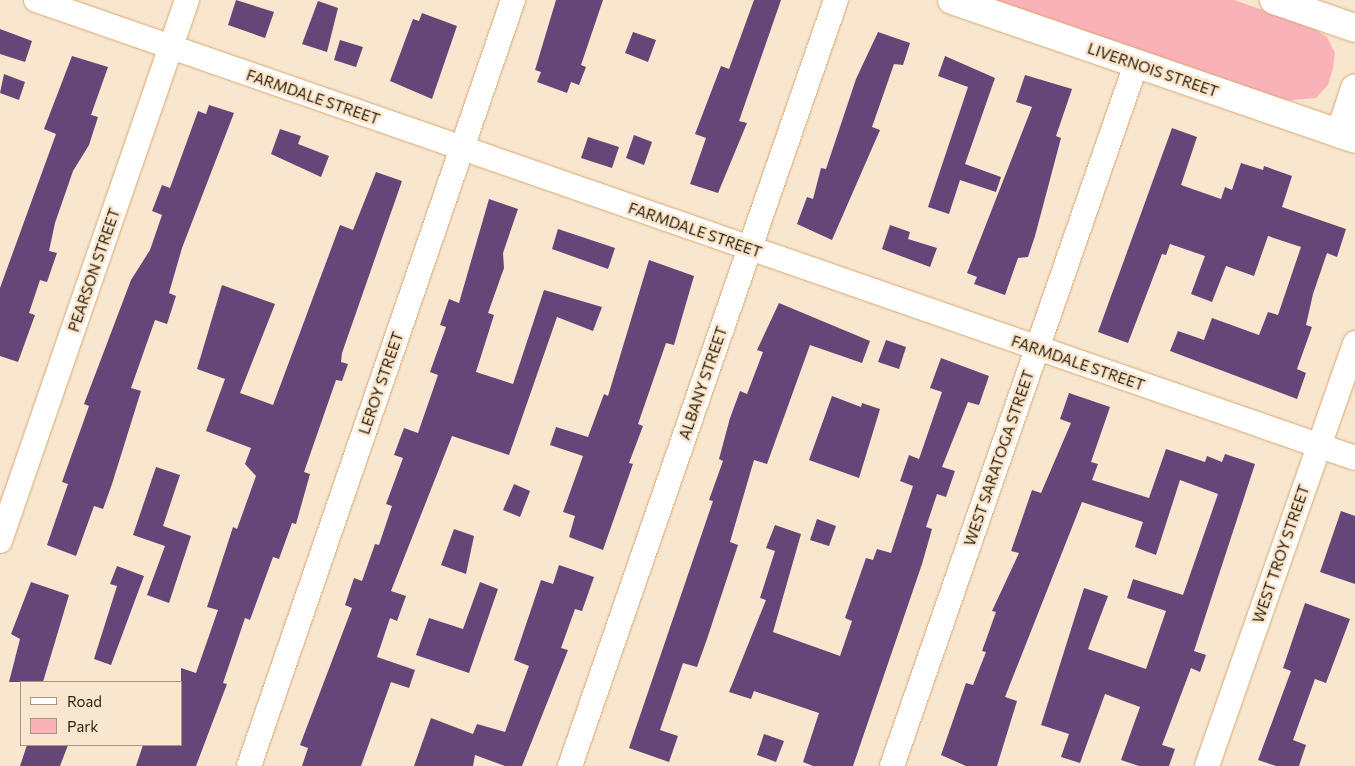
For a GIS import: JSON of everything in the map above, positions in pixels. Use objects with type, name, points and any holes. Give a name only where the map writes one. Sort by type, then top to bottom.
[{"type":"street","name":"FARMDALE STREET","points":[[36,0],[1355,458]]},
{"type":"street","name":"PEARSON STREET","points":[[0,541],[187,0]]},
{"type":"street","name":"LEROY STREET","points":[[249,766],[513,0]]},
{"type":"street","name":"ALBANY STREET","points":[[570,766],[836,0]]},
{"type":"street","name":"LIVERNOIS STREET","points":[[952,0],[1347,136]]},
{"type":"street","points":[[1274,0],[1355,28]]},
{"type":"street","name":"WEST SARATOGA STREET","points":[[892,766],[1136,64]]},
{"type":"street","points":[[1347,136],[1355,88]]},
{"type":"street","name":"WEST TROY STREET","points":[[1207,766],[1355,343]]},
{"type":"green space","points":[[991,0],[1234,0],[1312,27],[1327,37],[1335,53],[1333,68],[1328,85],[1316,98],[1283,101]]},
{"type":"building","points":[[236,0],[274,12],[265,38],[228,25]]},
{"type":"building","points":[[556,0],[603,0],[581,65],[586,67],[579,85],[571,82],[567,93],[537,82],[541,72],[535,70]]},
{"type":"building","points":[[754,0],[781,0],[739,121],[747,123],[718,193],[690,184],[706,138],[695,134],[721,66],[729,69]]},
{"type":"building","points":[[318,1],[338,8],[327,52],[302,44]]},
{"type":"building","points":[[422,13],[457,26],[432,99],[390,81],[413,19],[419,21]]},
{"type":"building","points":[[0,29],[32,41],[25,62],[0,54]]},
{"type":"building","points":[[633,32],[656,40],[648,62],[625,53]]},
{"type":"building","points":[[878,32],[910,43],[903,65],[894,64],[872,127],[880,130],[832,240],[797,224],[807,197],[813,199],[821,168],[826,169],[856,79]]},
{"type":"building","points":[[340,40],[363,47],[356,67],[334,60]]},
{"type":"building","points":[[72,56],[108,67],[91,115],[98,117],[89,145],[73,171],[55,223],[49,251],[57,253],[47,282],[40,280],[29,313],[35,315],[18,362],[0,356],[0,288],[56,134],[44,129]]},
{"type":"building","points":[[945,56],[995,78],[965,164],[1001,177],[996,192],[960,180],[949,214],[928,207],[968,87],[938,76]]},
{"type":"building","points":[[4,74],[25,82],[19,100],[0,93]]},
{"type":"building","points":[[1025,75],[1072,89],[1056,136],[1061,138],[1035,236],[1028,257],[1018,258],[1005,295],[974,284],[977,277],[967,273],[1032,107],[1016,102]]},
{"type":"building","points":[[209,105],[234,113],[182,248],[169,293],[176,296],[167,324],[155,320],[131,388],[141,391],[112,484],[103,509],[94,506],[76,556],[47,545],[68,484],[62,482],[89,406],[84,404],[131,280],[150,250],[162,215],[152,211],[162,185],[170,188],[198,111],[206,114]]},
{"type":"building","points":[[1172,128],[1197,137],[1181,185],[1221,199],[1225,187],[1232,190],[1241,163],[1263,170],[1264,166],[1292,176],[1282,207],[1346,229],[1337,257],[1327,253],[1313,294],[1306,325],[1312,327],[1297,369],[1306,373],[1297,399],[1170,351],[1178,331],[1204,340],[1212,318],[1259,335],[1268,312],[1278,315],[1301,247],[1268,236],[1254,276],[1226,266],[1212,302],[1191,294],[1205,256],[1170,244],[1166,255],[1162,254],[1128,343],[1098,332]]},
{"type":"building","points":[[280,129],[301,136],[298,144],[329,156],[321,177],[271,154]]},
{"type":"building","points":[[634,135],[652,142],[644,165],[626,158]]},
{"type":"building","points":[[588,137],[619,147],[612,168],[581,158]]},
{"type":"building","points":[[376,172],[402,181],[342,353],[341,362],[348,364],[342,381],[336,380],[304,472],[310,474],[296,524],[292,523],[279,559],[273,557],[250,620],[245,618],[223,683],[227,684],[196,766],[136,766],[143,746],[182,746],[181,668],[196,673],[218,610],[207,607],[233,527],[237,529],[256,476],[245,464],[251,448],[206,431],[225,379],[197,369],[222,285],[275,304],[240,393],[273,405],[340,225],[353,230]]},
{"type":"building","points":[[489,199],[518,209],[503,253],[504,268],[488,313],[494,315],[476,372],[513,384],[544,290],[602,307],[593,331],[557,317],[509,455],[452,436],[391,591],[406,596],[397,621],[390,618],[377,657],[415,670],[409,688],[391,682],[361,766],[302,766],[308,748],[300,745],[352,608],[345,605],[354,578],[362,581],[375,544],[379,545],[392,506],[386,504],[403,458],[394,455],[404,428],[418,433],[438,375],[430,372],[446,327],[440,325],[449,299],[459,303]]},
{"type":"building","points":[[890,225],[910,232],[908,239],[937,248],[930,267],[882,249]]},
{"type":"building","points":[[558,229],[615,248],[608,269],[552,249]]},
{"type":"building","points":[[649,260],[694,276],[674,345],[666,343],[638,424],[643,426],[629,463],[633,464],[603,550],[569,537],[575,516],[563,512],[583,456],[550,445],[556,427],[588,437],[604,394],[608,396]]},
{"type":"building","points":[[779,303],[870,341],[862,363],[810,345],[767,464],[754,460],[730,542],[738,545],[707,639],[697,667],[683,663],[660,730],[678,736],[669,762],[629,748],[713,501],[709,500],[723,461],[719,459],[730,418],[740,391],[747,394],[763,352],[757,350]]},
{"type":"building","points":[[886,340],[906,347],[899,369],[878,362]]},
{"type":"building","points":[[941,358],[989,376],[979,405],[968,402],[942,467],[955,471],[946,497],[937,494],[926,527],[932,529],[922,564],[853,766],[813,766],[803,762],[819,713],[754,691],[751,699],[729,692],[766,600],[760,598],[775,551],[766,548],[775,525],[801,534],[773,632],[840,656],[852,621],[845,618],[866,558],[873,560],[877,549],[891,553],[913,486],[900,481],[909,455],[919,459],[942,392],[930,388]]},
{"type":"building","points":[[1069,393],[1110,407],[1091,462],[1098,464],[1092,480],[1149,498],[1166,449],[1205,462],[1207,456],[1222,462],[1225,454],[1255,464],[1194,651],[1206,655],[1200,672],[1191,668],[1162,745],[1175,749],[1169,766],[1139,766],[1121,760],[1140,707],[1105,694],[1080,763],[1061,757],[1069,734],[1041,725],[1084,588],[1108,596],[1088,649],[1146,669],[1166,611],[1127,598],[1133,579],[1183,595],[1218,494],[1180,480],[1156,555],[1135,547],[1143,522],[1082,502],[1005,697],[1017,701],[997,766],[966,766],[941,755],[966,683],[973,685],[986,652],[982,651],[996,612],[992,611],[1019,553],[1011,551],[1032,490],[1041,493],[1071,423],[1060,419]]},
{"type":"building","points":[[832,396],[861,407],[862,403],[880,409],[859,478],[809,460]]},
{"type":"building","points":[[156,467],[180,475],[163,526],[191,536],[169,603],[147,595],[165,546],[133,535]]},
{"type":"building","points":[[514,484],[530,491],[520,517],[503,510]]},
{"type":"building","points":[[1341,511],[1355,516],[1355,584],[1320,572]]},
{"type":"building","points":[[817,519],[836,526],[829,546],[810,540]]},
{"type":"building","points":[[454,529],[474,536],[466,574],[441,565]]},
{"type":"building","points":[[559,565],[594,577],[582,611],[575,609],[561,648],[568,650],[522,766],[505,766],[475,755],[473,766],[414,766],[431,718],[473,734],[477,724],[505,732],[529,666],[514,660],[541,580],[553,584]]},
{"type":"building","points":[[117,566],[144,576],[111,665],[94,659],[117,586],[110,584]]},
{"type":"building","points":[[31,582],[69,595],[43,681],[9,682],[20,639],[11,634]]},
{"type":"building","points":[[480,582],[498,589],[469,673],[416,655],[429,618],[463,629]]},
{"type":"building","points":[[1305,603],[1350,619],[1326,683],[1315,679],[1293,740],[1306,745],[1299,766],[1276,766],[1258,760],[1291,671],[1283,668]]},
{"type":"building","points":[[764,734],[784,741],[776,762],[757,755]]},
{"type":"building","points":[[27,746],[68,746],[60,766],[20,766]]}]
